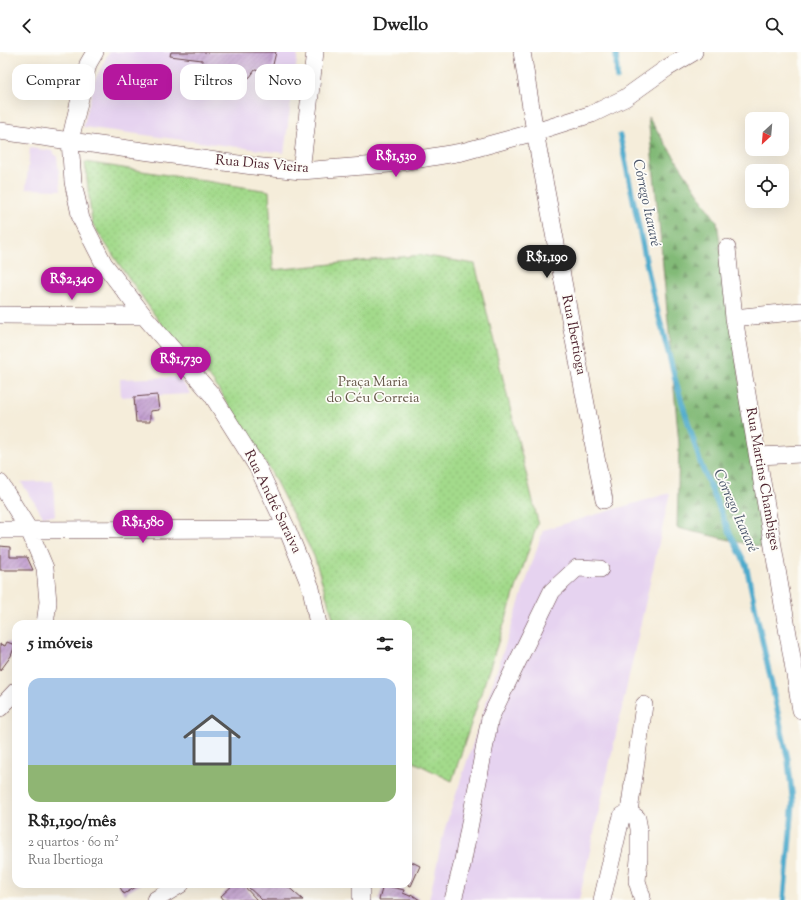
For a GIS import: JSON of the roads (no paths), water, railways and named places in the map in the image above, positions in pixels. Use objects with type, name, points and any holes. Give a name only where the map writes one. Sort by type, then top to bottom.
[{"type":"street","name":"Rua André Saraiva","points":[[95,52],[88,64],[70,141],[73,182],[81,219],[104,264],[144,316],[212,395],[258,468],[287,528],[311,588],[317,620]]},
{"type":"street","points":[[301,171],[315,52]]},
{"type":"street","name":"Rua Ibertioga","points":[[522,52],[535,132],[604,500]]},
{"type":"street","name":"Rua Dias Vieira","points":[[0,131],[253,166],[301,171],[389,164],[462,152],[535,132],[592,114],[625,98],[667,68],[694,52]]},
{"type":"street","name":"Rua Martins Chambiges","points":[[727,248],[734,318],[801,710]]},
{"type":"street","points":[[734,318],[801,312]]},
{"type":"street","points":[[0,315],[144,316]]},
{"type":"street","points":[[758,456],[801,454]]},
{"type":"street","points":[[0,484],[29,530],[45,568],[48,602],[46,620]]},
{"type":"street","points":[[0,530],[287,528]]},
{"type":"street","points":[[453,900],[462,865],[490,718],[552,591],[577,568],[600,569]]},
{"type":"street","points":[[0,708],[12,695]]},
{"type":"street","points":[[629,812],[644,706]]},
{"type":"street","points":[[602,900],[622,816],[629,812]]},
{"type":"street","points":[[629,812],[637,818],[639,828],[640,859],[637,881],[642,900]]},
{"type":"street","points":[[155,900],[176,888]]},
{"type":"street","points":[[361,888],[361,900]]},
{"type":"waterway","name":"Córrego Itararé","points":[[616,52],[617,78]]},
{"type":"waterway","name":"Córrego Itararé","points":[[620,136],[652,290],[677,386],[701,465],[728,529],[746,565],[788,760],[793,803],[784,900]]},
{"type":"park label","name":"Praça Maria do Céu Correia","points":[[373,392]]}]
